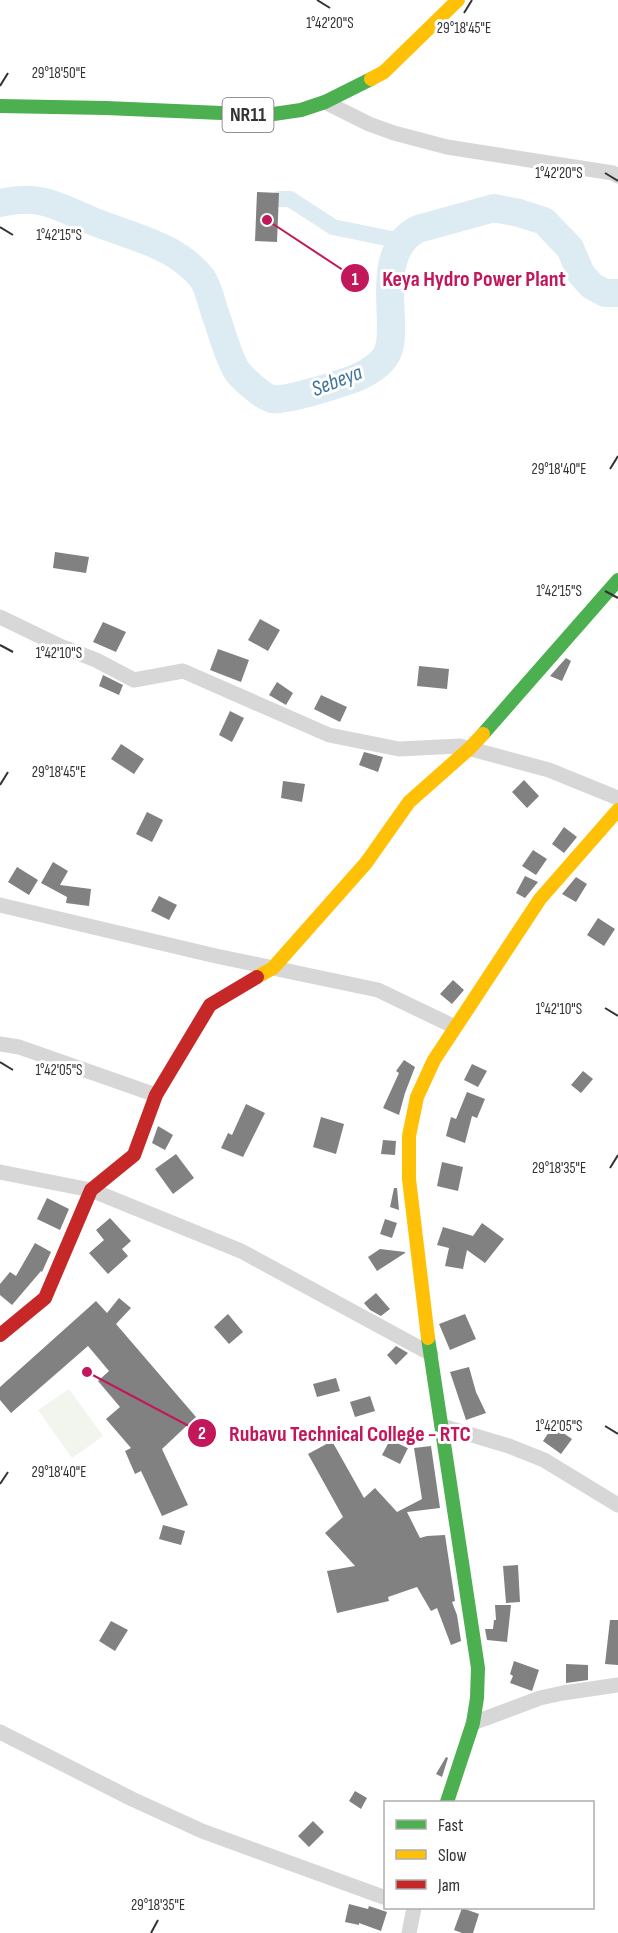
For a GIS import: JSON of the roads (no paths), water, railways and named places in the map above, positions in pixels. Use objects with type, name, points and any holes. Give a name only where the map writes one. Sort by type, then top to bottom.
[{"type":"main road","name":"NR11","points":[[0,106],[267,115],[300,110],[325,102],[384,72],[458,0]]},
{"type":"main road","points":[[0,1335],[45,1298],[91,1190],[134,1155],[156,1095],[210,1005],[273,968],[366,863],[409,802],[470,748],[618,580]]},
{"type":"main road","points":[[448,1801],[473,1723],[478,1668],[431,1353],[408,1164],[414,1103],[421,1080],[540,899],[618,810]]},
{"type":"street","points":[[325,102],[378,127],[447,147],[618,176]]},
{"type":"street","points":[[0,617],[60,646],[96,660],[134,680],[183,671],[329,735],[399,748],[460,746],[470,748],[549,770],[618,798]]},
{"type":"street","points":[[0,905],[378,990],[455,1027]]},
{"type":"street","points":[[0,1044],[19,1047],[156,1095]]},
{"type":"street","points":[[0,1172],[91,1190],[241,1251],[431,1353]]},
{"type":"street","points":[[442,1426],[509,1446],[544,1460],[618,1505]]},
{"type":"street","points":[[473,1723],[540,1698],[618,1685]]},
{"type":"street","points":[[0,1732],[132,1799],[202,1831],[384,1897]]},
{"type":"street","points":[[409,1933],[413,1909]]},
{"type":"waterway","points":[[279,199],[290,199],[333,227],[401,241]]},
{"type":"waterway","name":"Sebeya","points":[[0,203],[14,200],[49,203],[153,243],[180,257],[202,278],[237,371],[253,387],[272,399],[301,395],[326,388],[356,378],[376,367],[387,353],[391,340],[390,283],[394,257],[399,246],[418,229],[494,208],[519,213],[544,221],[570,248],[581,274],[592,286],[605,293],[618,293]]},
{"type":"place","name":"Keya Hydro Power Plant","points":[[267,220]]},
{"type":"place","name":"Rubavu Technical College - RTC","points":[[87,1372]]}]
